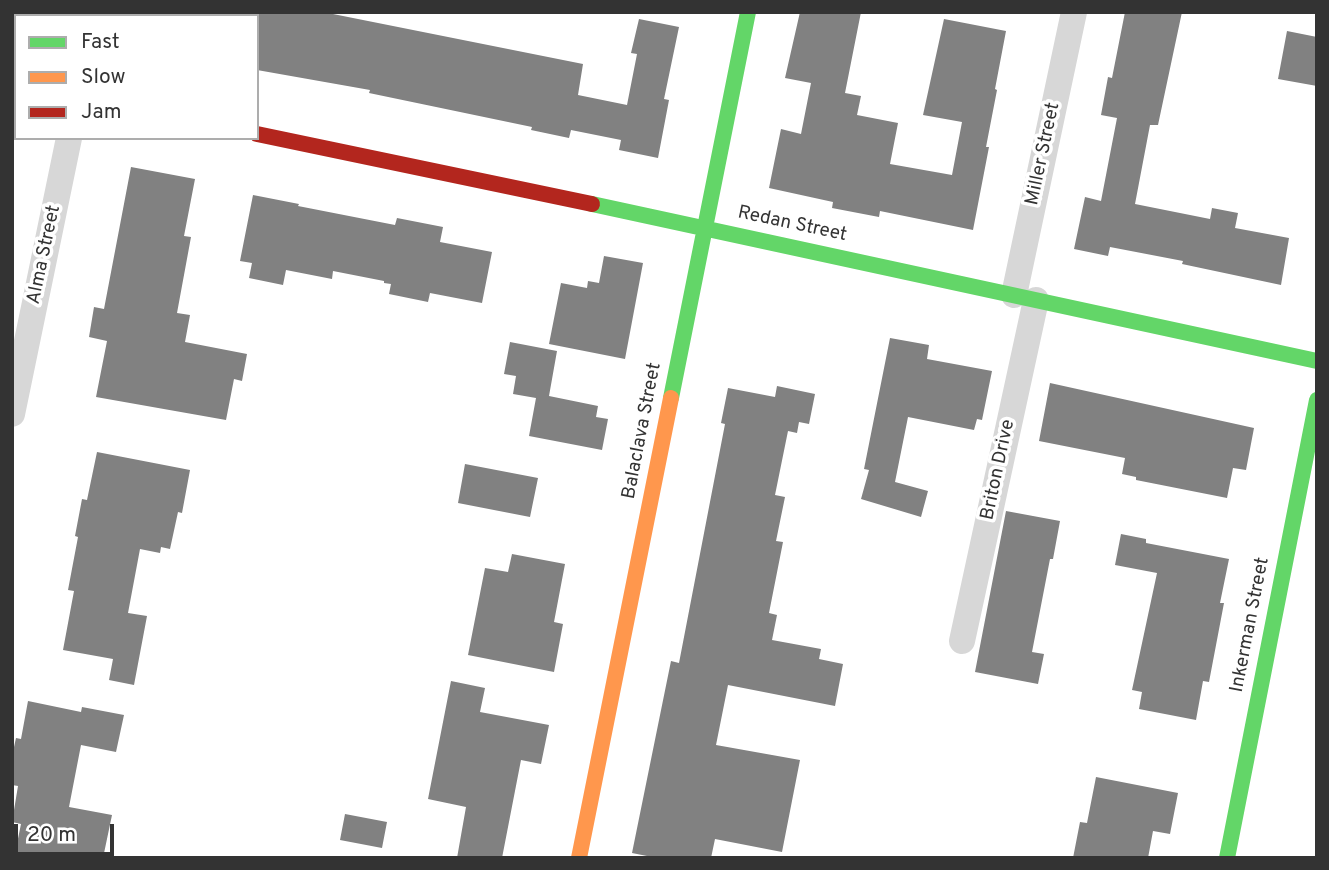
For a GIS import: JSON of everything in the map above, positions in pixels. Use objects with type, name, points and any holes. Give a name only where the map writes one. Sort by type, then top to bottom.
[{"type":"street","name":"Balaclava Street","points":[[579,858],[748,12]]},
{"type":"street","name":"Miller Street","points":[[1025,298],[1074,12]]},
{"type":"street","name":"Redan Street","points":[[259,134],[705,227],[1317,361]]},
{"type":"street","name":"Alma Street","points":[[12,414],[69,140]]},
{"type":"street","name":"Briton Drive","points":[[962,641],[1025,298]]},
{"type":"street","name":"Inkerman Street","points":[[1227,858],[1317,400]]},
{"type":"building","points":[[323,12],[583,64],[578,95],[627,105],[637,54],[631,53],[639,19],[679,27],[664,99],[669,100],[658,158],[619,150],[621,140],[571,130],[569,138],[531,130],[532,127],[369,93],[370,90],[259,70],[257,14]]},
{"type":"building","points":[[800,12],[861,12],[845,93],[861,96],[857,115],[898,123],[890,164],[952,175],[962,122],[923,115],[944,19],[1006,31],[986,147],[989,147],[973,230],[880,211],[879,217],[832,208],[833,202],[769,188],[781,129],[801,134],[811,83],[785,78]]},
{"type":"building","points":[[1125,12],[1182,12],[1158,125],[1150,125],[1135,204],[1210,219],[1212,208],[1238,213],[1235,228],[1289,238],[1281,285],[1182,264],[1183,261],[1110,247],[1108,256],[1074,249],[1085,197],[1101,201],[1117,118],[1101,115],[1108,77],[1112,78]]},
{"type":"building","points":[[1287,31],[1317,37],[1317,86],[1278,79]]},
{"type":"building","points":[[131,167],[195,179],[184,236],[191,237],[177,313],[190,315],[185,342],[247,354],[242,381],[234,379],[226,420],[96,397],[107,341],[89,337],[94,307],[104,309]]},
{"type":"building","points":[[253,195],[395,225],[397,218],[443,227],[440,242],[492,252],[482,303],[430,293],[428,302],[389,294],[391,284],[384,281],[333,271],[332,279],[286,270],[283,285],[249,278],[252,263],[240,261]]},
{"type":"building","points":[[604,256],[643,263],[625,359],[549,344],[561,283],[587,288],[588,281],[599,283]]},
{"type":"building","points":[[890,338],[929,345],[927,359],[992,371],[982,420],[977,419],[974,430],[908,417],[895,482],[928,491],[921,517],[861,499],[869,470],[864,469]]},
{"type":"building","points":[[510,342],[557,351],[549,396],[598,406],[596,417],[608,419],[602,450],[529,436],[536,398],[513,394],[516,376],[504,374]]},
{"type":"building","points":[[1050,383],[1254,428],[1246,470],[1233,468],[1227,498],[1136,480],[1136,477],[1122,474],[1125,458],[1039,441]]},
{"type":"building","points":[[777,386],[815,394],[809,424],[799,422],[797,433],[788,431],[775,495],[785,497],[776,541],[783,542],[769,613],[777,615],[772,640],[821,649],[819,659],[843,664],[835,706],[728,685],[716,745],[800,760],[782,852],[715,839],[711,858],[657,858],[632,853],[671,661],[679,663],[725,424],[721,423],[728,388],[775,397]]},
{"type":"building","points":[[97,452],[190,470],[182,513],[178,512],[170,549],[161,547],[160,553],[140,549],[128,613],[147,616],[134,685],[109,680],[113,659],[63,650],[74,591],[68,590],[78,537],[75,536],[82,499],[87,500]]},
{"type":"building","points":[[465,464],[538,478],[530,517],[458,503]]},
{"type":"building","points":[[1006,511],[1060,521],[1032,652],[1044,654],[1038,684],[975,672]]},
{"type":"building","points":[[1121,534],[1146,539],[1146,543],[1229,559],[1220,603],[1224,603],[1209,682],[1203,681],[1196,720],[1139,709],[1142,692],[1132,690],[1157,573],[1115,565]]},
{"type":"building","points":[[512,554],[565,564],[554,622],[563,624],[554,672],[468,655],[485,568],[508,572]]},
{"type":"building","points":[[451,681],[485,688],[480,712],[549,725],[541,764],[521,760],[502,858],[457,858],[466,807],[428,799]]},
{"type":"building","points":[[28,701],[81,712],[82,707],[124,715],[116,752],[81,745],[69,807],[112,815],[103,858],[14,858],[21,824],[12,822],[18,786],[12,785],[12,756],[16,738],[21,739]]},
{"type":"building","points":[[1096,777],[1178,793],[1170,834],[1153,831],[1148,858],[1073,858],[1080,822],[1087,823]]},
{"type":"building","points":[[345,814],[387,822],[382,848],[340,840]]},
{"type":"traffic: fast","points":[[671,398],[748,12]]},
{"type":"traffic: fast","points":[[592,204],[1317,361]]},
{"type":"traffic: fast","points":[[1227,858],[1317,400]]},
{"type":"traffic: slow","points":[[579,858],[671,398]]},
{"type":"traffic: jam","points":[[259,134],[592,204]]}]
